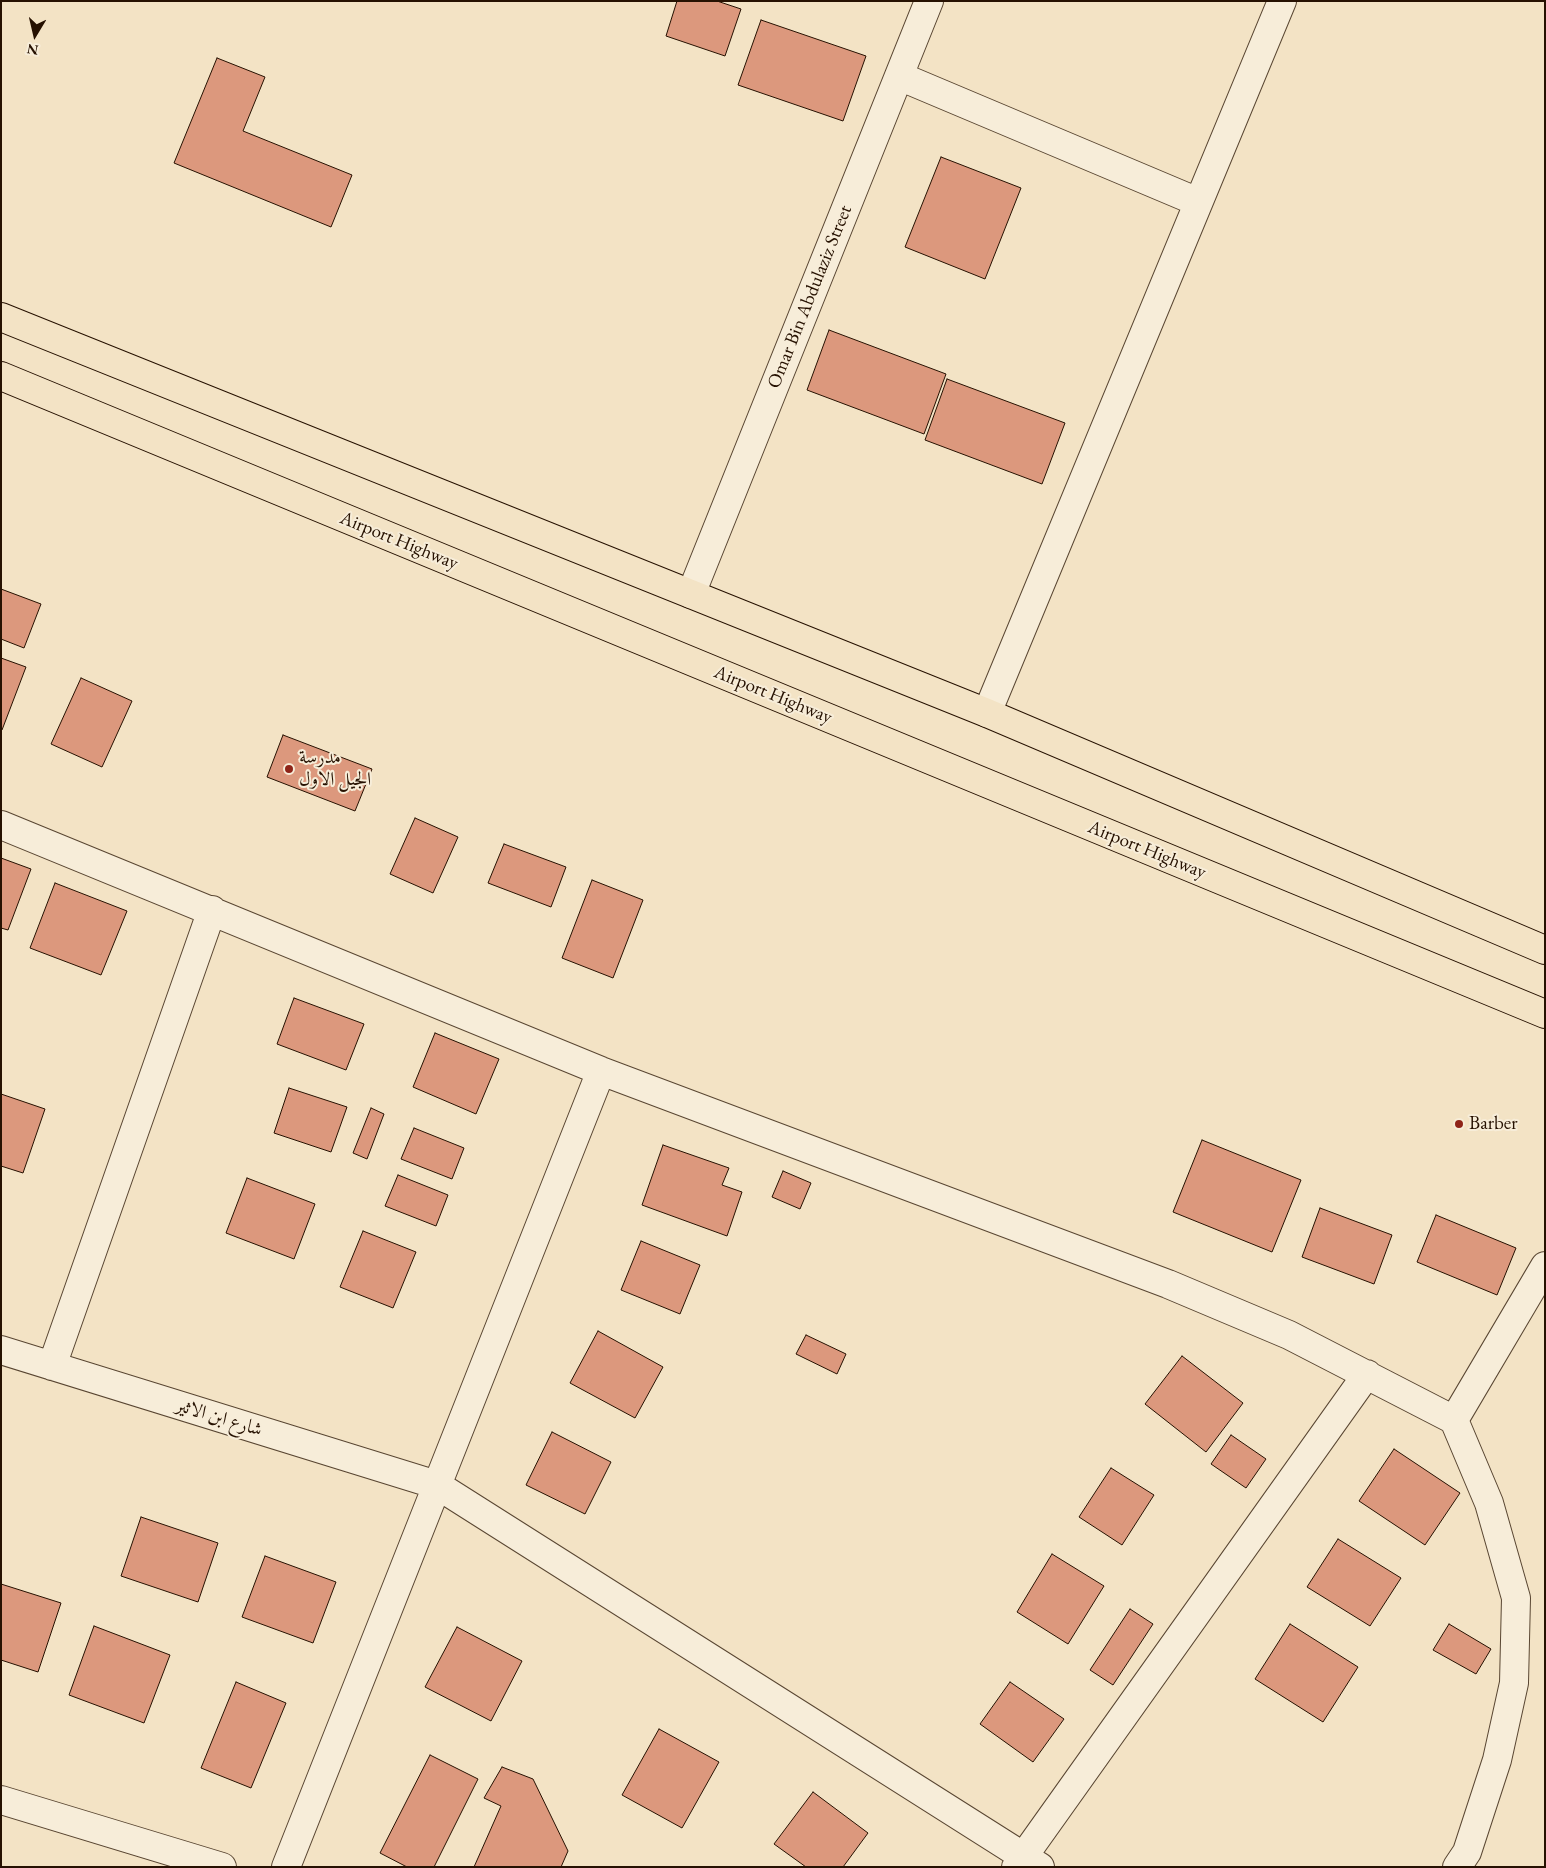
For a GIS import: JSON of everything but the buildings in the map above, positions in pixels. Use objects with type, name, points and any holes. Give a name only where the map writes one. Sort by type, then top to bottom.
[{"type":"highway","points":[[1,317],[987,713],[1545,950]]},
{"type":"highway","name":"Airport Highway","points":[[1,376],[1545,1014]]},
{"type":"street","name":"Omar Bin Abdulaziz Street","points":[[691,594],[929,1]]},
{"type":"street","points":[[987,713],[1282,1]]},
{"type":"street","points":[[899,76],[1198,202]]},
{"type":"street","points":[[1,825],[601,1071],[1168,1284],[1290,1335],[1454,1420],[1489,1503],[1516,1598],[1514,1683],[1497,1760],[1467,1852],[1457,1867]]},
{"type":"street","points":[[52,1366],[212,910]]},
{"type":"street","points":[[286,1867],[601,1071]]},
{"type":"street","points":[[1454,1420],[1545,1266]]},
{"type":"street","name":"شارع ابن الاثير","points":[[1,1350],[437,1485],[1026,1863]]},
{"type":"street","points":[[1026,1863],[1367,1374]]},
{"type":"street","points":[[1,1800],[222,1867]]},
{"type":"place","name":"مدرسة الجيل الاول","points":[[289,769]]},
{"type":"place","name":"Barber","points":[[1459,1124]]}]
